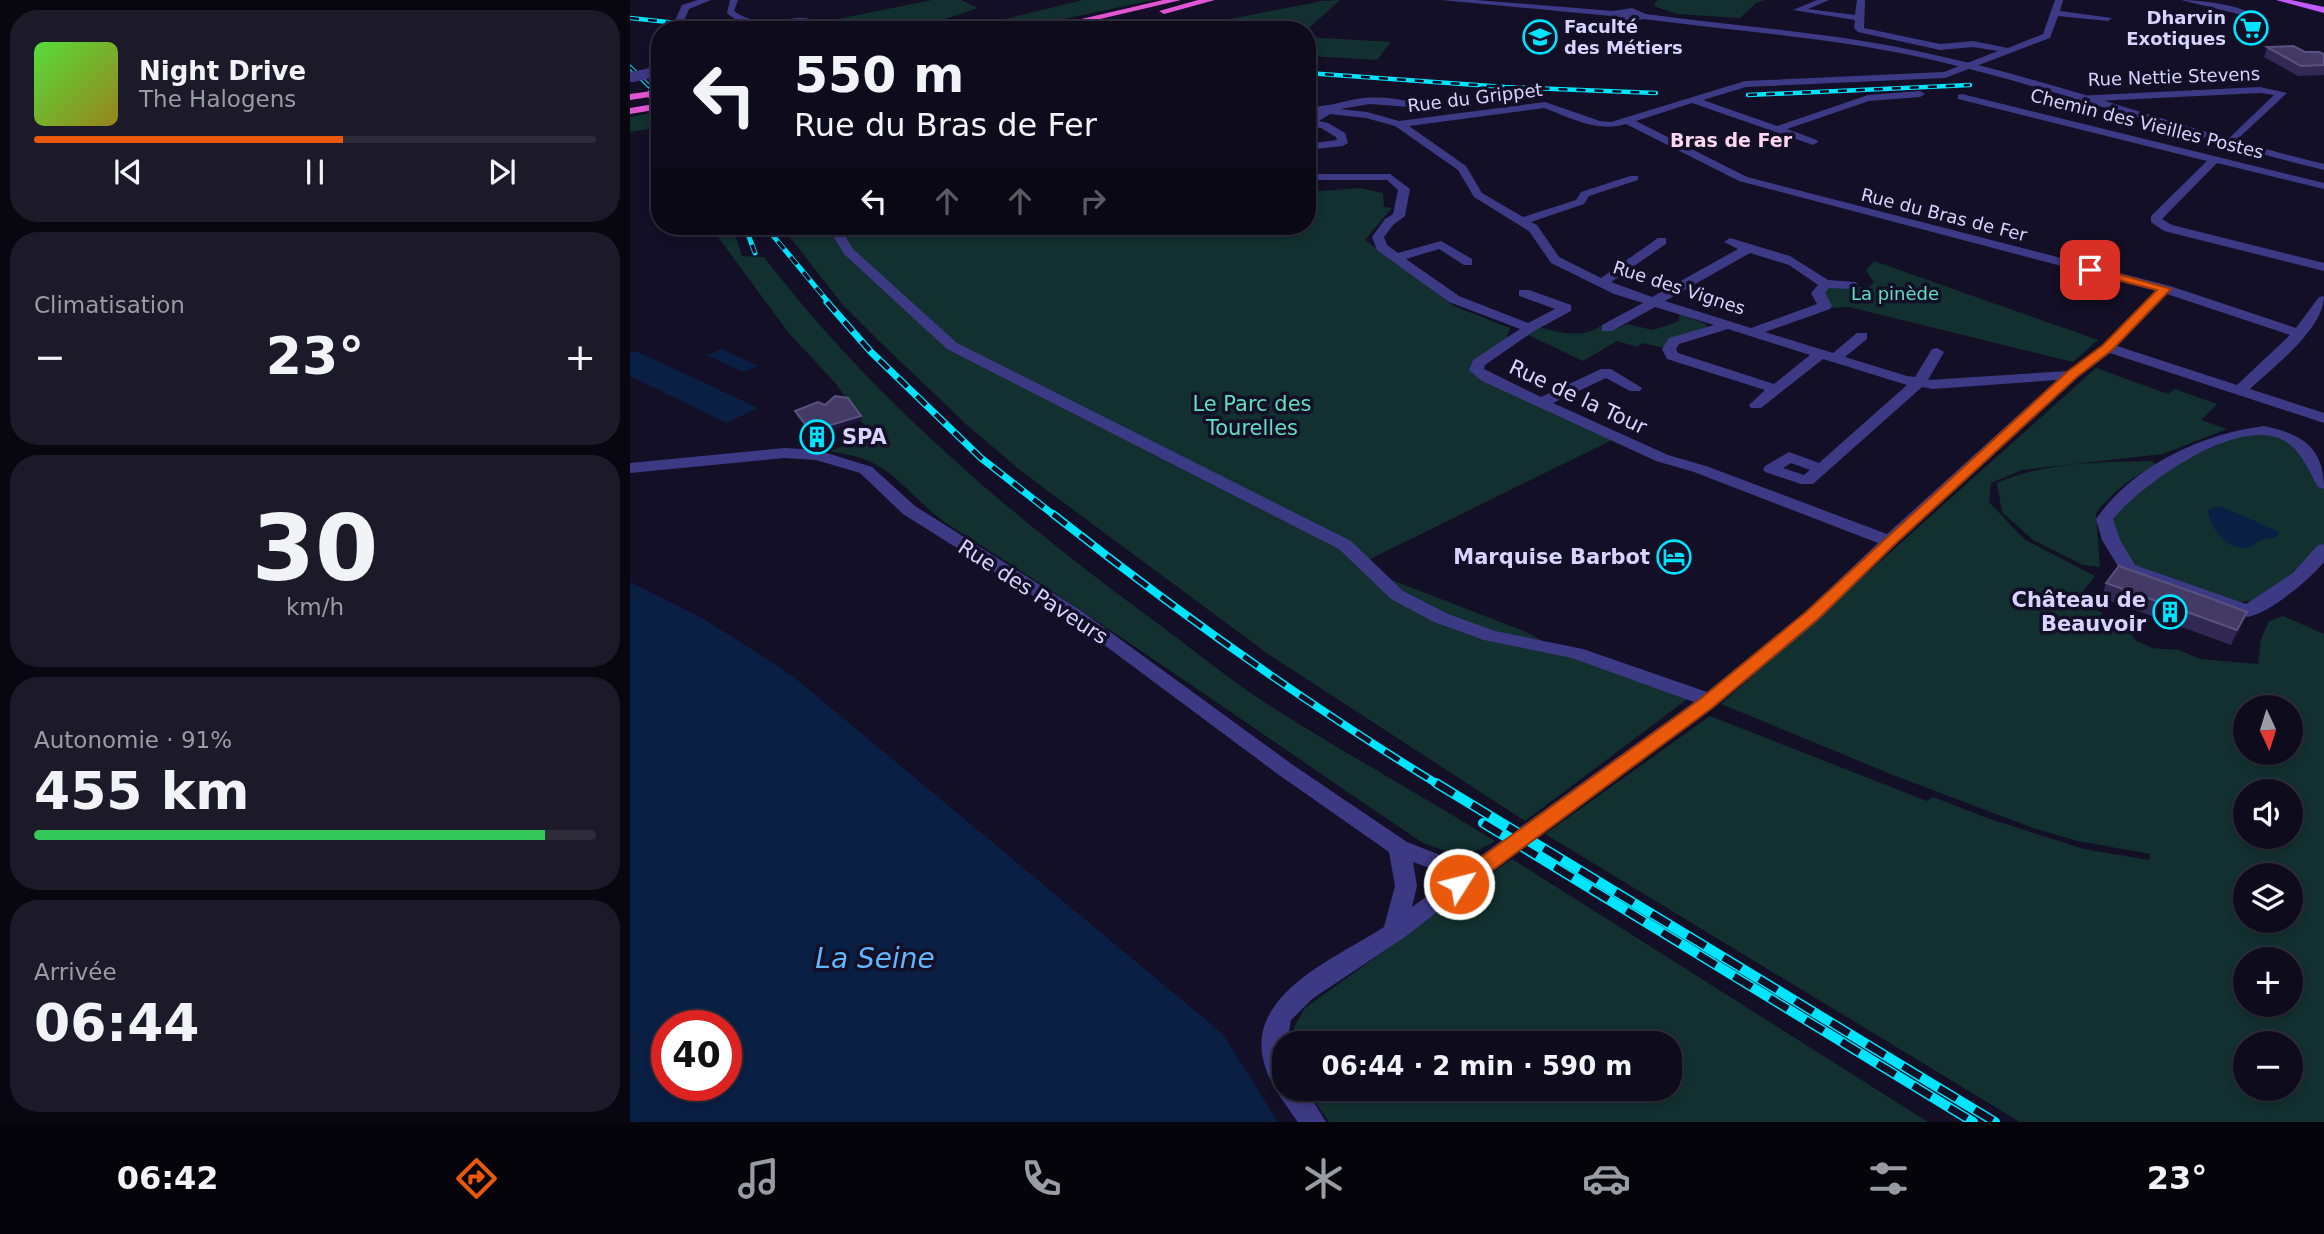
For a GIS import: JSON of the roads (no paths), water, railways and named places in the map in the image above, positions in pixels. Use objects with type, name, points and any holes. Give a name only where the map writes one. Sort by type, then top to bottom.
[{"type":"highway","points":[[1081,21],[1176,0]]},
{"type":"highway","points":[[1115,21],[1210,0]]},
{"type":"highway","points":[[630,97],[651,99]]},
{"type":"highway","points":[[630,104],[651,101]]},
{"type":"highway","points":[[630,113],[651,103]]},
{"type":"main road","points":[[2280,0],[2324,6]]},
{"type":"main road","points":[[2295,0],[2324,6]]},
{"type":"main road","points":[[2310,0],[2324,6]]},
{"type":"street","points":[[679,21],[685,7],[707,0]]},
{"type":"street","points":[[734,0],[730,11],[738,18],[755,21]]},
{"type":"street","points":[[1445,0],[1615,14],[1632,11],[1644,16],[1866,43],[1970,66],[2230,144],[2324,166]]},
{"type":"street","points":[[1825,0],[1797,9],[1858,19]]},
{"type":"street","points":[[1861,0],[1858,29],[1940,47],[1973,44],[2010,51]]},
{"type":"street","points":[[1628,121],[1745,84],[1938,77],[2047,36],[2059,0]]},
{"type":"street","points":[[2185,0],[2249,14],[2253,18]]},
{"type":"street","points":[[2055,13],[2108,19]]},
{"type":"street","points":[[631,77],[651,73]]},
{"type":"street","name":"Rue Nettie Stevens","points":[[2076,99],[2260,90],[2282,93],[2230,144]]},
{"type":"street","points":[[1777,129],[1868,98],[1920,94]]},
{"type":"street","name":"Chemin des Vieilles Postes","points":[[1962,97],[2324,186]]},
{"type":"street","name":"Rue du Grippet","points":[[1325,111],[1347,103],[1376,99],[1409,104]]},
{"type":"street","points":[[1692,100],[1813,142]]},
{"type":"street","name":"Rue du Grippet","points":[[1316,110],[1367,115],[1399,124],[1466,117],[1532,105],[1556,107],[1599,124],[1628,121]]},
{"type":"street","points":[[1316,117],[1325,111]]},
{"type":"street","name":"Rue du Bras de Fer","points":[[1628,121],[1743,178],[1873,215],[2165,289],[2299,334]]},
{"type":"street","points":[[1316,123],[1341,135],[1343,143],[1316,146]]},
{"type":"street","name":"Rue des Vignes","points":[[1399,124],[1462,168],[1478,195],[1533,228],[1555,260],[1602,283],[1828,356],[1933,385],[2072,375]]},
{"type":"street","points":[[2215,159],[2155,219],[2157,222],[2168,228],[2324,267]]},
{"type":"street","name":"Rue de la Tour","points":[[1316,177],[1390,177],[1404,189],[1399,216],[1389,222],[1378,237],[1381,247],[1466,306],[1529,328],[1478,363],[1476,370],[1488,378],[1662,458],[1700,469],[1889,541]]},
{"type":"street","points":[[1522,222],[1580,202],[1585,194],[1634,178]]},
{"type":"street","points":[[838,235],[848,251],[952,346],[1345,545],[1397,595],[1408,601],[1441,618],[1491,636],[1576,653],[1709,700]]},
{"type":"street","points":[[1602,283],[1662,242]]},
{"type":"street","points":[[1730,242],[1746,250],[1767,253],[1793,262],[1825,284],[1851,285]]},
{"type":"street","points":[[1395,258],[1441,245],[1468,262]]},
{"type":"street","points":[[1607,328],[1746,250]]},
{"type":"street","points":[[1752,332],[1825,306],[1818,293],[1820,287],[1825,284]]},
{"type":"street","points":[[1275,1031],[1280,1015],[1293,999],[1394,932],[1709,700],[1812,615],[1889,541],[2072,375],[2108,348],[2165,289]]},
{"type":"street","points":[[1524,293],[1566,308],[1529,328]]},
{"type":"street","points":[[2239,391],[2299,334],[2324,300]]},
{"type":"street","points":[[1728,325],[1686,335],[1674,341],[1669,349],[1672,356],[1776,389]]},
{"type":"street","points":[[1756,405],[1776,389],[1862,336]]},
{"type":"street","points":[[2108,348],[2324,418]]},
{"type":"street","points":[[1821,469],[1919,382],[1937,352]]},
{"type":"street","points":[[1541,403],[1606,372],[1634,388]]},
{"type":"street","points":[[2272,431],[2293,408]]},
{"type":"street","points":[[2324,484],[2316,466],[2301,447],[2286,435],[2272,431],[2245,432],[2172,460],[2114,503],[2104,519],[2111,540],[2128,569],[2248,611],[2297,581],[2316,564],[2324,549]]},
{"type":"street","name":"Rue des Paveurs","points":[[630,468],[784,453],[817,455],[866,470],[909,510],[944,535],[1074,614],[1224,726],[1399,848],[1438,863],[1480,868]]},
{"type":"street","points":[[1394,932],[1406,886],[1399,848]]},
{"type":"street","points":[[1299,1101],[1313,1122]]},
{"type":"water","points":[[722,349],[758,366],[743,372],[707,355]]},
{"type":"water","points":[[636,351],[758,408],[726,423],[630,376],[630,353]]},
{"type":"water","points":[[2220,506],[2280,532],[2277,537],[2262,540],[2247,548],[2231,545],[2215,530],[2209,516],[2208,510]]},
{"type":"water","name":"La Seine","points":[[630,582],[704,619],[790,674],[1223,1034],[1278,1122],[630,1122]]},
{"type":"railway","points":[[630,18],[658,21]]},
{"type":"railway","points":[[630,67],[651,88]]},
{"type":"railway","points":[[1316,74],[1505,87],[1656,93]]},
{"type":"railway","points":[[1748,95],[1970,85]]},
{"type":"railway","points":[[748,235],[755,253]]},
{"type":"railway","points":[[772,235],[829,303]]},
{"type":"railway","points":[[827,302],[871,352],[981,458],[1055,516]]},
{"type":"railway","points":[[1053,514],[1242,655],[1339,722],[1439,785]]},
{"type":"railway","points":[[1436,783],[1995,1122]]},
{"type":"railway","points":[[1483,823],[1973,1122]]},
{"type":"place","name":"Dharvin Exotiques","points":[[2251,28]]},
{"type":"place","name":"Faculté des Métiers","points":[[1540,37]]},
{"type":"place","name":"SPA","points":[[817,437]]},
{"type":"place","name":"Marquise Barbot","points":[[1674,557]]},
{"type":"place","name":"Château de Beauvoir","points":[[2170,612]]},
{"type":"district","name":"Bras de Fer","points":[[1731,140]]},
{"type":"park label","name":"La pinède","points":[[1895,294]]},
{"type":"park label","name":"Le Parc des Tourelles","points":[[1252,416]]}]
